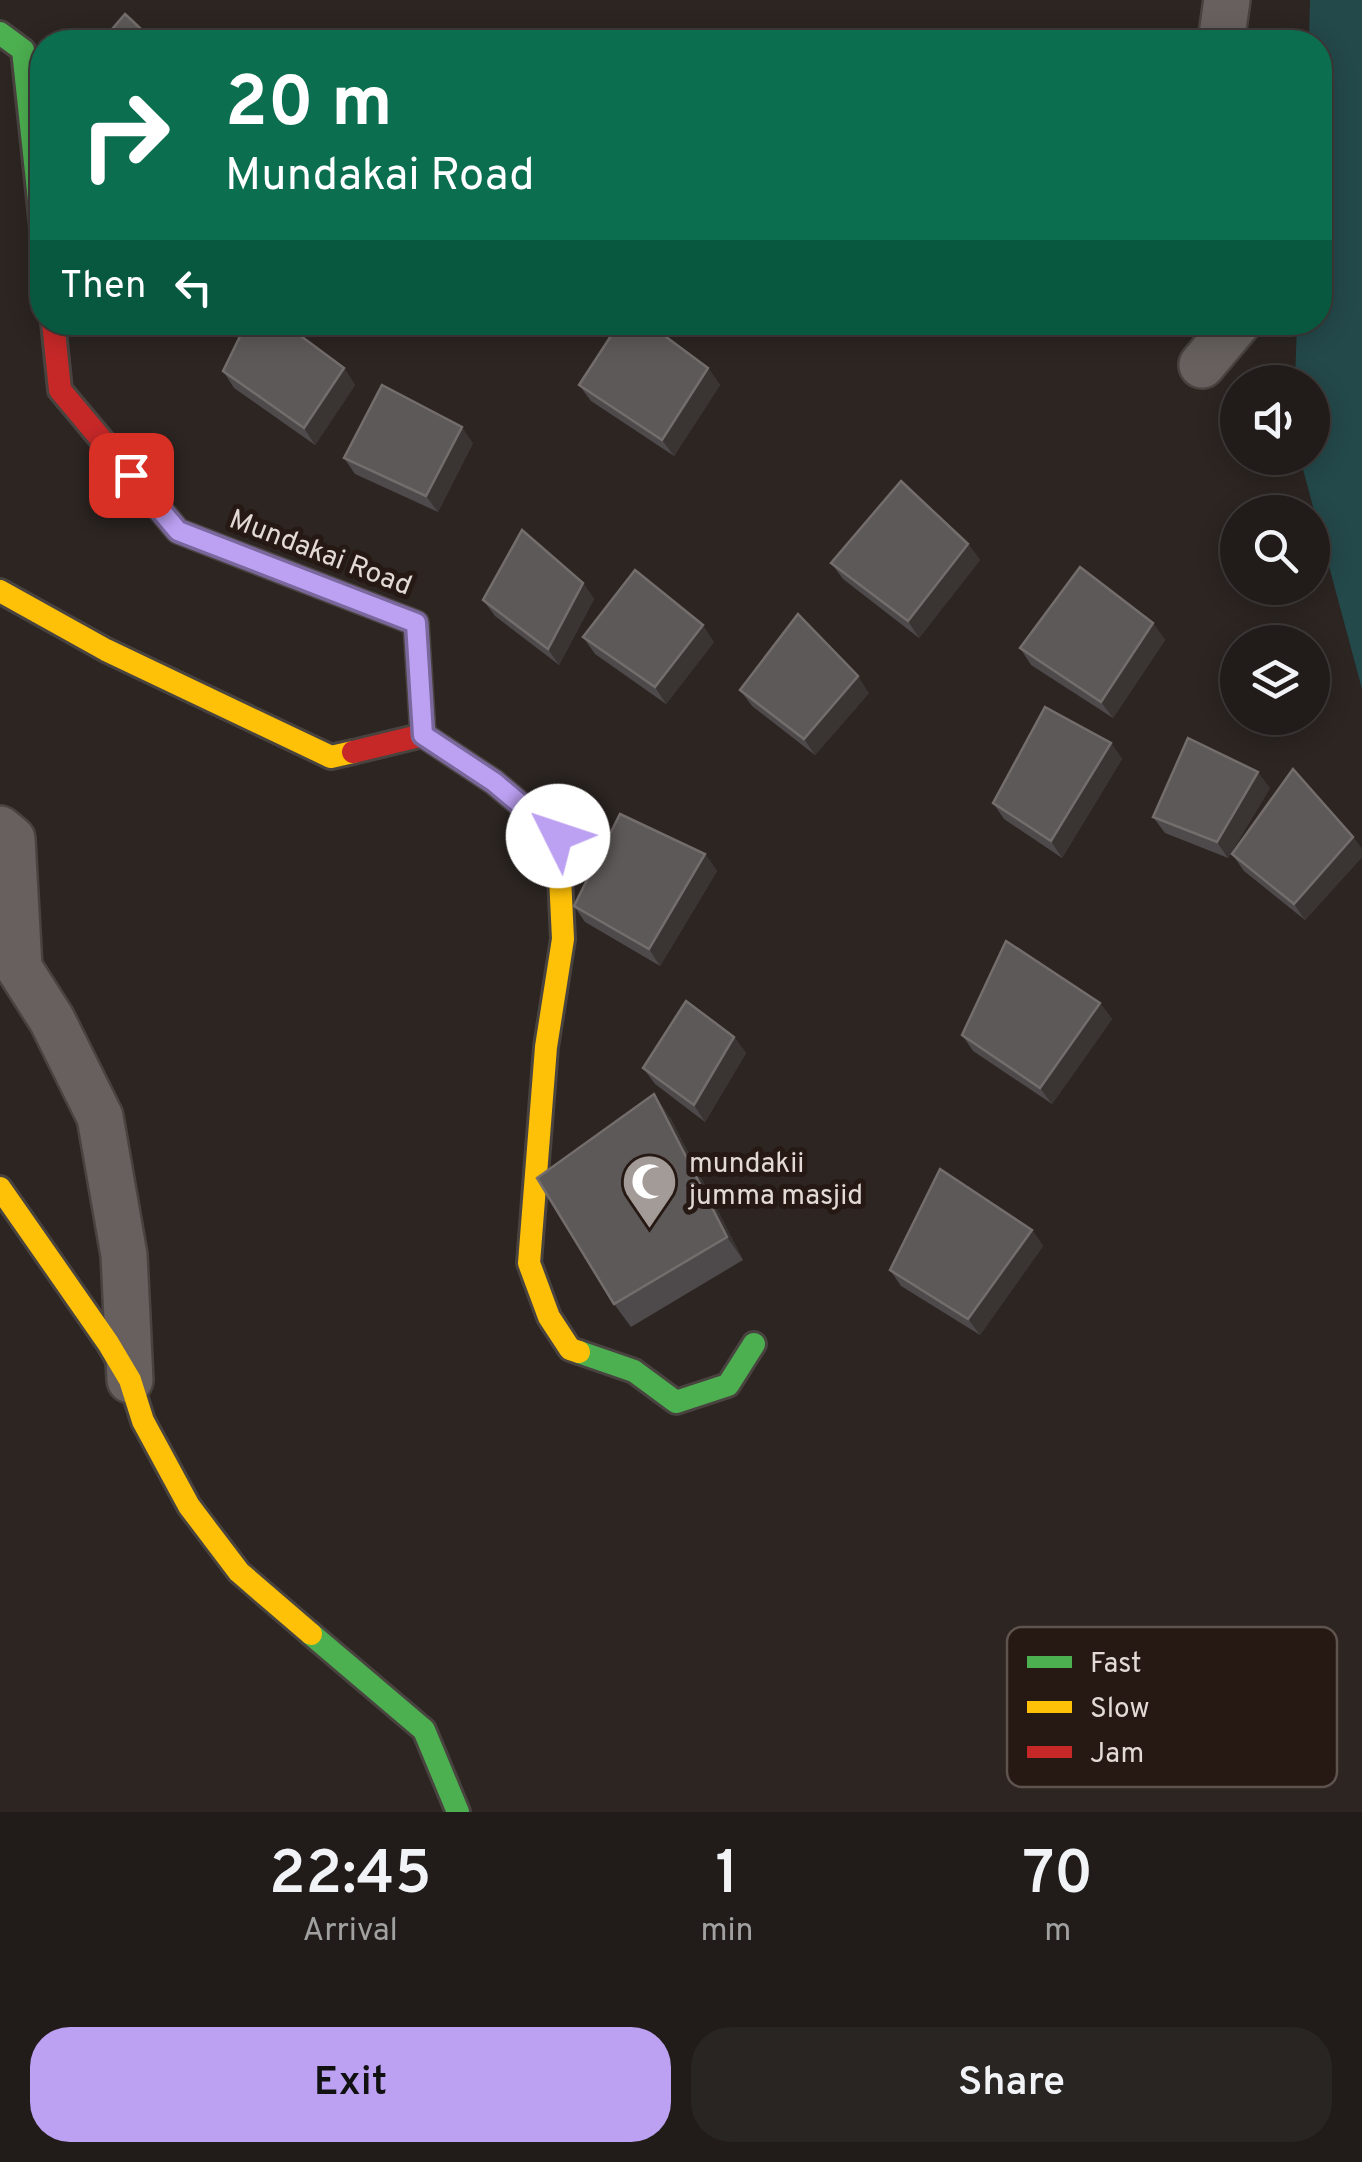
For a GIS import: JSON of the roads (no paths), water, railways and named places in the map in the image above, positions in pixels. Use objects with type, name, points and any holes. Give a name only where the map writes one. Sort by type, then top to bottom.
[{"type":"street","points":[[1223,30],[1227,0]]},
{"type":"street","points":[[0,32],[23,50],[30,116]]},
{"type":"street","name":"Mundakai Road","points":[[54,335],[60,390],[178,531],[416,623],[423,735]]},
{"type":"street","points":[[1202,365],[1227,335]]},
{"type":"street","points":[[0,591],[106,650],[331,757],[423,735],[494,782],[558,836],[564,939],[546,1046],[529,1263],[549,1317],[570,1350],[634,1371],[676,1402],[728,1385],[754,1344]]},
{"type":"street","points":[[0,829],[12,839],[19,968],[52,1020],[100,1117],[124,1256],[130,1380],[142,1421],[189,1506],[239,1572],[424,1730],[458,1812]]},
{"type":"street","points":[[0,1188],[130,1380]]},
{"type":"water","points":[[1310,0],[1362,0],[1362,689],[1330,570],[1330,495],[1310,495],[1305,475],[1330,475],[1330,365],[1296,365],[1297,335],[1332,335],[1332,30],[1309,30]]},
{"type":"place","name":"mundakii jumma masjid","points":[[650,1230]]}]
